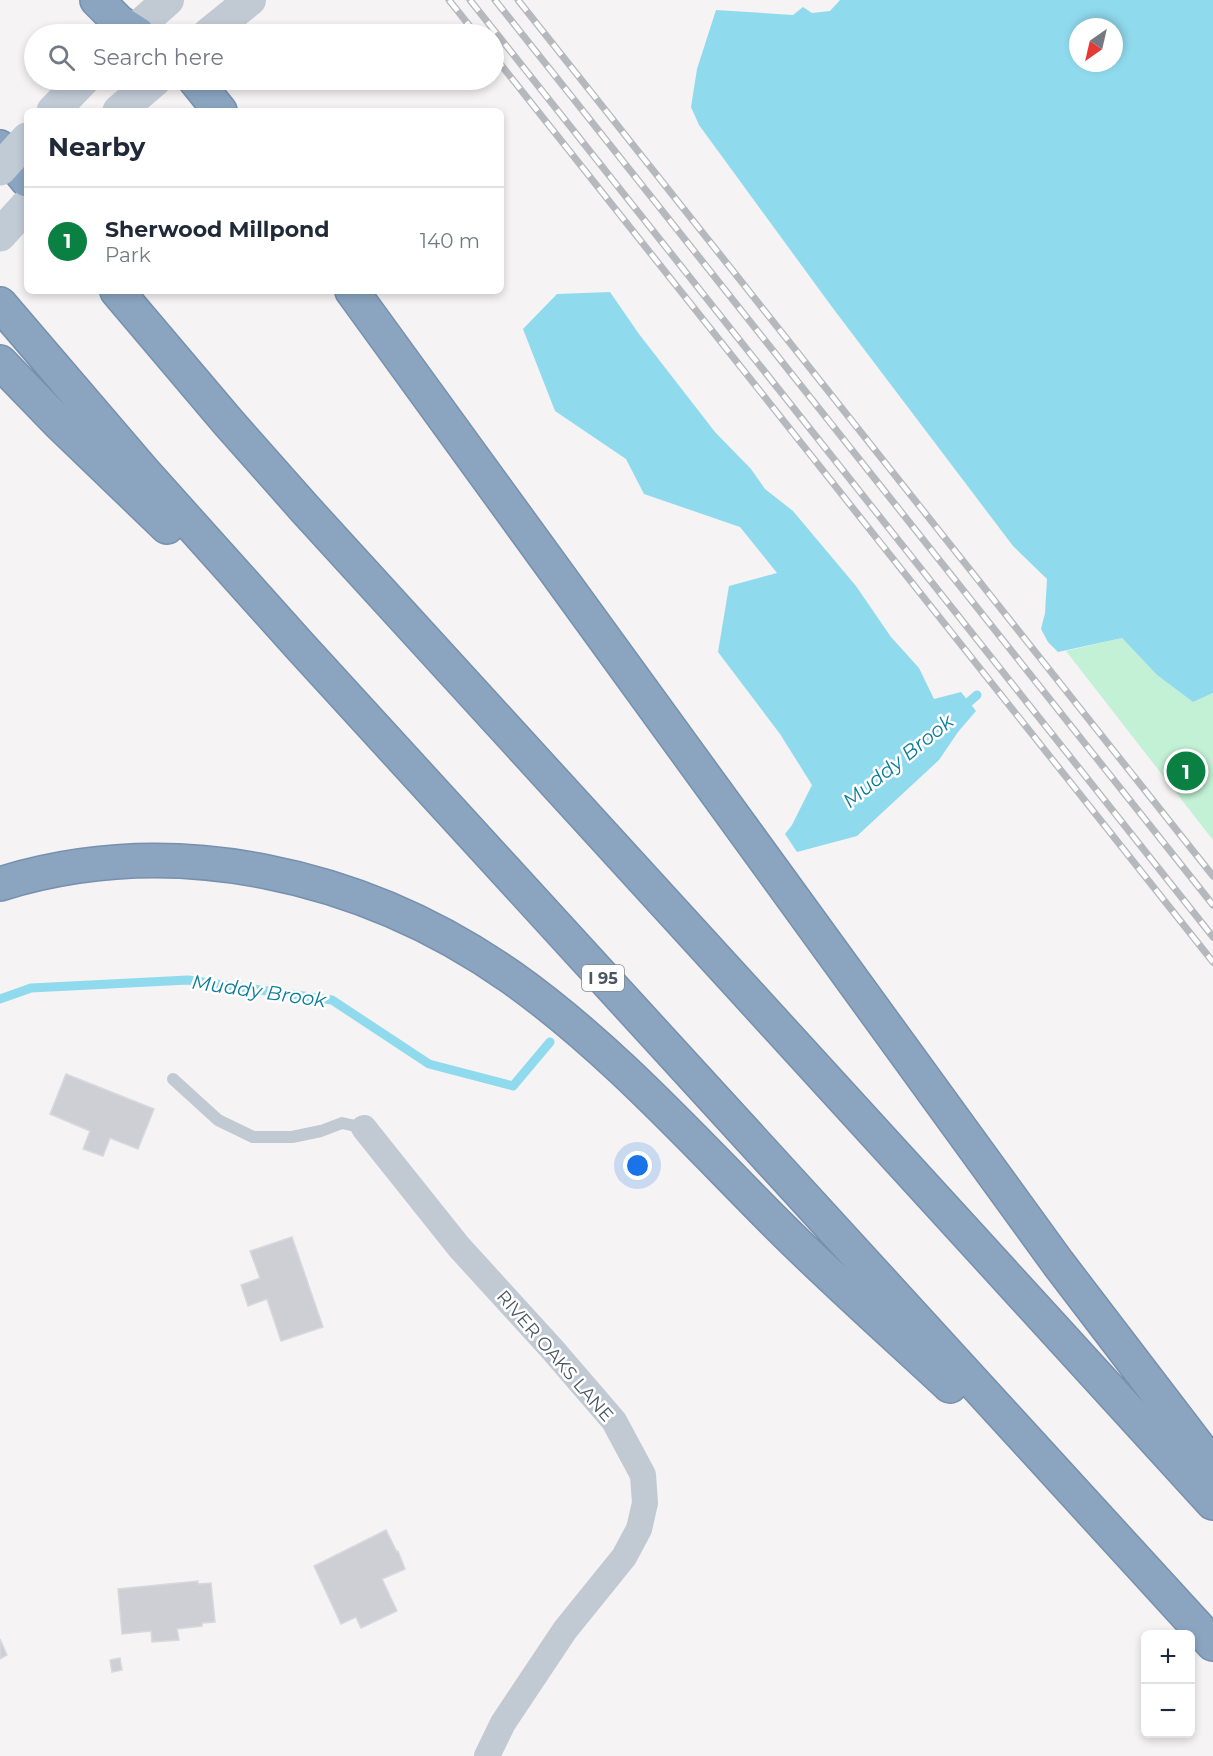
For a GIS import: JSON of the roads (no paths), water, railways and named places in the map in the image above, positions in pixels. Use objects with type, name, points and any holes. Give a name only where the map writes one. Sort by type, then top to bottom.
[{"type":"highway","points":[[97,0],[122,24]]},
{"type":"highway","points":[[203,90],[218,108]]},
{"type":"highway","points":[[0,147],[24,176]]},
{"type":"highway","points":[[120,294],[313,518],[1213,1503]]},
{"type":"highway","points":[[354,294],[1058,1263],[1213,1466]]},
{"type":"highway","name":"I 95","points":[[0,304],[143,471],[299,645],[1213,1644]]},
{"type":"highway","points":[[0,362],[134,495],[299,645]]},
{"type":"highway","points":[[0,884],[57,870],[142,861],[191,861],[243,867],[341,890],[387,907],[471,951],[549,1007],[622,1070],[792,1239],[1124,1546]]},
{"type":"main road","points":[[56,108],[72,90]]},
{"type":"main road","points":[[122,108],[143,90]]},
{"type":"main road","points":[[0,169],[24,142]]},
{"type":"main road","points":[[0,235],[24,208]]},
{"type":"street","points":[[143,24],[168,0]]},
{"type":"street","points":[[220,24],[250,0]]},
{"type":"street","name":"RIVER OAKS LANE","points":[[364,1128],[459,1247],[614,1421],[643,1476],[645,1503],[639,1528],[629,1547],[566,1630],[503,1723],[487,1756]]},
{"type":"lane","points":[[172,1079],[218,1120],[254,1137],[292,1137],[321,1131],[342,1123],[364,1128]]},
{"type":"water","points":[[840,0],[1213,0],[1213,693],[1193,702],[1157,675],[1122,638],[1058,652],[1048,642],[1041,629],[1045,613],[1047,579],[1013,546],[832,307],[699,125],[691,107],[697,69],[716,10],[793,15],[803,7],[812,13],[830,11]]},
{"type":"water","points":[[610,292],[639,334],[715,432],[751,469],[765,489],[793,511],[856,586],[891,637],[919,668],[934,699],[961,692],[976,711],[939,760],[857,836],[797,852],[785,834],[812,785],[780,734],[718,652],[729,586],[777,573],[740,527],[644,494],[626,459],[555,411],[523,329],[557,294]]},
{"type":"waterway","name":"Muddy Brook","points":[[961,709],[977,695]]},
{"type":"waterway","name":"Muddy Brook","points":[[0,999],[31,988],[188,980],[332,1000],[429,1064],[513,1086],[550,1042]]},
{"type":"railway","points":[[449,0],[468,24]]},
{"type":"railway","points":[[470,0],[489,24]]},
{"type":"railway","points":[[495,0],[1213,905]]},
{"type":"railway","points":[[518,0],[1213,876]]},
{"type":"railway","points":[[504,43],[1213,937]]},
{"type":"railway","points":[[504,69],[1213,962]]},
{"type":"place","name":"Sherwood Millpond","points":[[1186,771]]}]
